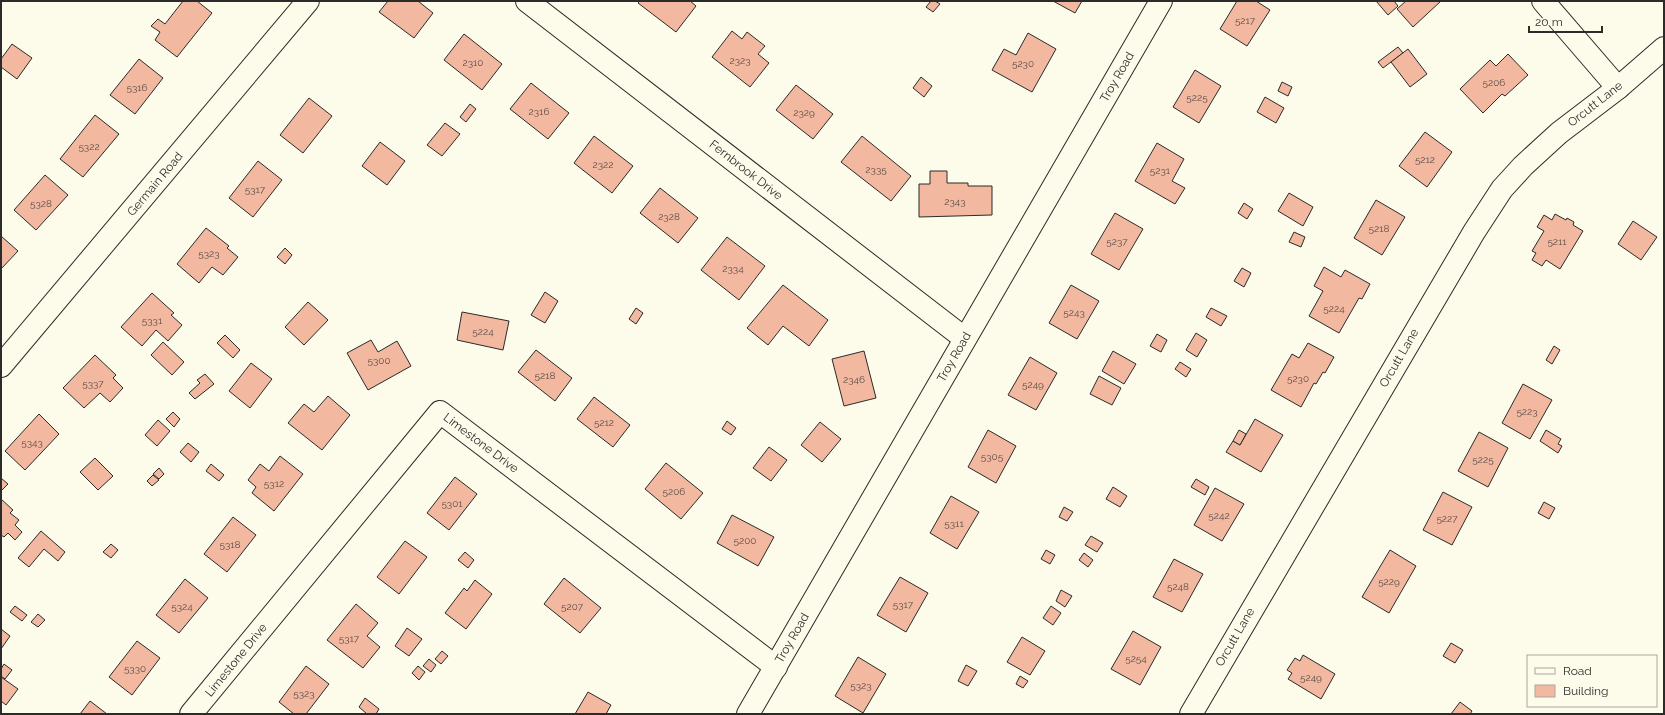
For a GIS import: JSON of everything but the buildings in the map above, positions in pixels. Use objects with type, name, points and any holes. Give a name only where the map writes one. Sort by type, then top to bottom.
[{"type":"street","name":"Germain Road","points":[[1,366],[308,1]]},
{"type":"street","name":"Fernbrook Drive","points":[[527,1],[964,338]]},
{"type":"street","name":"Troy Road","points":[[748,714],[964,338],[1161,1]]},
{"type":"street","points":[[1543,1],[1618,88]]},
{"type":"street","name":"Orcutt Lane","points":[[1190,714],[1470,238],[1502,188],[1523,166],[1559,133],[1618,88],[1664,48]]},
{"type":"street","name":"Limestone Drive","points":[[191,714],[440,412],[776,667]]}]
